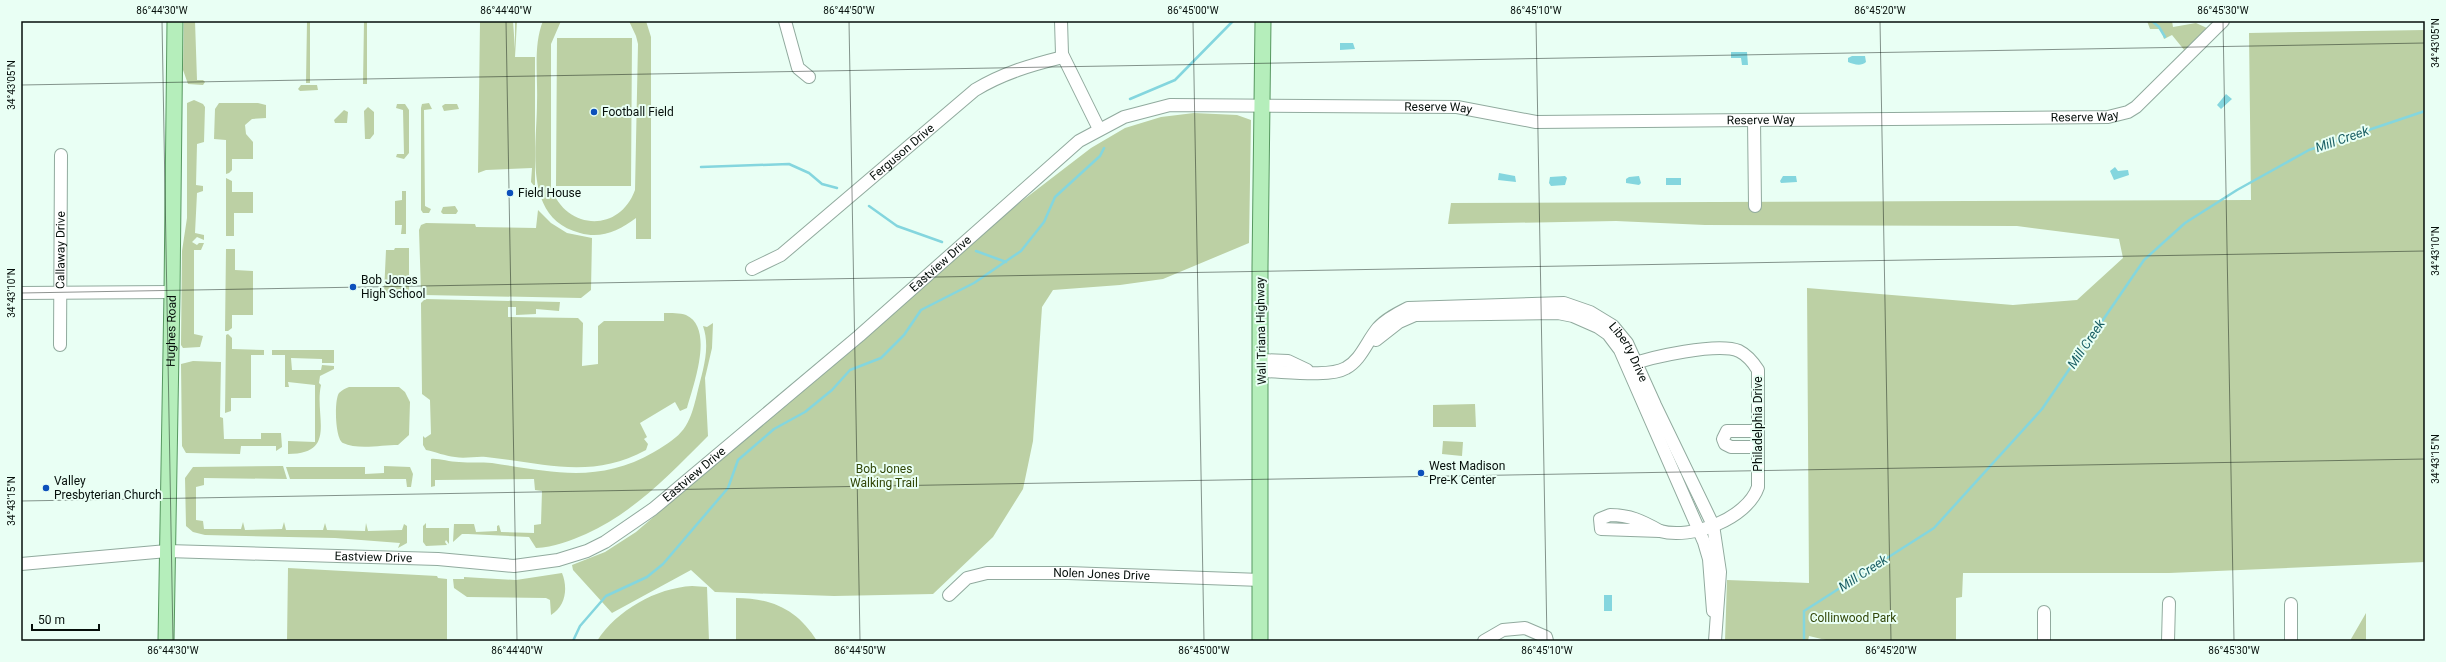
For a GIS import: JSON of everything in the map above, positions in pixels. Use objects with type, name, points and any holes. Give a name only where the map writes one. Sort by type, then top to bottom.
[{"type":"main road","name":"Hughes Road","points":[[166,641],[175,21]]},
{"type":"main road","name":"Wall Triana Highway","points":[[1260,641],[1263,21]]},
{"type":"street","points":[[785,21],[798,68],[809,77]]},
{"type":"street","points":[[1061,21],[1063,58],[1099,129]]},
{"type":"street","name":"Reserve Way","points":[[1263,108],[1457,107],[1536,122],[2118,115],[2128,112],[2144,100],[2223,21]]},
{"type":"street","name":"Ferguson Drive","points":[[752,269],[781,255],[975,90],[997,77],[1029,65],[1063,58]]},
{"type":"street","name":"Eastview Drive","points":[[21,564],[167,551],[438,559],[514,566],[536,564],[587,551],[605,542],[659,504],[859,336],[1079,141],[1124,117],[1170,105],[1211,104],[1263,108]]},
{"type":"street","points":[[1754,120],[1755,206]]},
{"type":"street","name":"Callaway Drive","points":[[60,345],[61,154]]},
{"type":"street","points":[[21,293],[172,292]]},
{"type":"street","name":"Liberty Drive","points":[[1261,365],[1288,361],[1298,364],[1310,372],[1331,373],[1346,369],[1368,344],[1378,328],[1387,320],[1408,308],[1564,303],[1590,312],[1613,326],[1627,343],[1632,364],[1700,530],[1709,559],[1716,628]]},
{"type":"street","name":"Philadelphia Drive","points":[[1632,364],[1682,351],[1738,350],[1752,361],[1758,370],[1758,487],[1755,496],[1735,516],[1700,530],[1672,535],[1660,531]]},
{"type":"street","name":"Liberty Drive","points":[[1632,364],[1655,405],[1713,524],[1720,572],[1715,641]]},
{"type":"street","points":[[1758,431],[1727,431],[1723,439],[1725,444],[1731,447],[1758,447]]},
{"type":"street","name":"Nolen Jones Drive","points":[[949,595],[967,578],[987,573],[1068,573],[1261,580]]},
{"type":"street","points":[[2168,641],[2169,602]]},
{"type":"street","points":[[2291,604],[2291,641]]},
{"type":"street","points":[[2044,612],[2044,641]]},
{"type":"street","points":[[1484,641],[1503,630],[1525,628],[1546,637],[1548,641]]},
{"type":"green space","points":[[184,21],[195,21],[197,80],[203,80],[205,82],[203,85],[188,84],[183,70]]},
{"type":"green space","points":[[307,21],[310,21],[310,83],[306,83]]},
{"type":"green space","points":[[364,21],[367,21],[367,84],[363,84]]},
{"type":"green space","points":[[480,21],[513,21],[515,49],[515,21],[517,21],[515,57],[535,57],[535,187],[531,182],[532,168],[486,170],[478,173]]},
{"type":"green space","points":[[543,21],[561,21],[551,44],[551,187],[558,201],[568,212],[580,218],[592,221],[605,220],[617,214],[627,204],[635,190],[638,44],[629,21],[646,21],[651,37],[651,239],[636,239],[636,218],[623,227],[610,233],[588,235],[580,233],[562,225],[549,213],[541,197],[535,160],[537,51]]},
{"type":"green space","points":[[2147,21],[2172,21],[2173,27],[2196,23],[2207,28],[2185,51],[2172,35],[2164,39],[2161,29],[2150,29]]},
{"type":"green space","name":"Collinwood Park","points":[[2425,30],[2425,562],[2169,573],[1963,573],[1962,597],[1956,598],[1956,641],[1830,641],[1809,636],[1808,641],[1725,641],[1727,580],[1809,583],[1807,288],[2013,305],[2077,300],[2123,258],[2119,239],[2017,226],[1705,225],[1616,221],[1448,224],[1451,203],[2251,200],[2249,33]]},
{"type":"green space","name":"Football Field","points":[[557,38],[632,38],[631,186],[556,186]]},
{"type":"green space","points":[[301,85],[317,85],[318,90],[300,91],[298,89]]},
{"type":"green space","points":[[194,100],[203,104],[205,107],[204,142],[197,144],[196,185],[203,186],[203,191],[197,193],[195,233],[204,235],[204,240],[197,237],[192,242],[197,245],[199,243],[204,243],[201,250],[194,250],[194,334],[203,336],[200,347],[183,348],[181,345],[182,251],[187,218],[187,103]]},
{"type":"green space","points":[[219,103],[258,103],[266,105],[266,118],[252,119],[245,125],[246,134],[253,142],[253,159],[232,159],[232,170],[226,174],[226,140],[214,139],[215,109]]},
{"type":"green space","points":[[429,103],[432,109],[424,110],[425,206],[431,209],[429,213],[423,213],[421,210],[421,108],[422,104]]},
{"type":"green space","points":[[397,104],[405,104],[409,110],[409,153],[404,159],[396,157],[397,154],[404,154],[403,110],[396,108]]},
{"type":"green space","points":[[445,104],[457,104],[459,109],[444,111],[442,106]]},
{"type":"green space","points":[[368,107],[374,112],[374,134],[370,139],[365,139],[364,111]]},
{"type":"green space","points":[[344,110],[348,112],[347,123],[335,123],[334,120]]},
{"type":"green space","name":"Bob Jones Walking Trail","points":[[1194,113],[1237,115],[1251,120],[1249,243],[1163,279],[1120,285],[1053,290],[1042,307],[1033,441],[1023,489],[993,537],[933,594],[834,596],[715,592],[691,570],[612,613],[573,570],[572,565],[605,552],[636,532],[1018,204],[1091,148],[1125,128],[1161,117]]},
{"type":"green space","points":[[226,178],[232,181],[232,192],[253,192],[253,213],[234,213],[234,236],[226,236]]},
{"type":"green space","points":[[402,191],[406,191],[406,234],[401,234],[402,225],[395,225],[395,201],[402,200]]},
{"type":"green space","points":[[455,206],[458,211],[456,214],[443,214],[441,212],[443,207]]},
{"type":"green space","points":[[538,210],[551,223],[567,233],[592,238],[591,290],[581,298],[424,295],[421,292],[419,230],[421,225],[426,223],[475,224],[476,227],[536,228]]},
{"type":"green space","points":[[395,248],[409,248],[409,293],[384,293],[386,250],[394,250]]},
{"type":"green space","points":[[226,249],[235,249],[235,270],[253,271],[253,315],[232,315],[232,328],[228,331],[225,331]]},
{"type":"green space","points":[[425,299],[560,302],[559,311],[536,309],[536,314],[516,315],[516,307],[508,307],[508,317],[578,318],[583,323],[582,366],[598,364],[598,326],[604,321],[664,321],[664,313],[678,313],[686,315],[695,322],[699,332],[701,344],[697,372],[687,408],[680,411],[675,402],[640,423],[647,437],[644,439],[648,444],[646,450],[626,459],[606,465],[567,467],[486,457],[459,458],[426,450],[423,445],[423,436],[425,438],[431,434],[430,400],[422,394],[421,303]]},
{"type":"green space","points":[[713,323],[712,348],[705,378],[708,436],[652,491],[604,525],[580,537],[556,545],[536,548],[529,537],[468,534],[462,534],[453,542],[454,524],[474,524],[476,532],[497,531],[497,526],[499,525],[501,532],[534,533],[534,525],[541,524],[542,491],[535,490],[534,479],[435,480],[435,486],[431,487],[431,459],[455,462],[492,463],[535,470],[575,473],[594,472],[634,462],[672,441],[688,423],[694,406],[705,360],[706,343],[703,326],[707,327]]},
{"type":"green space","points":[[228,334],[232,338],[232,349],[264,350],[264,355],[251,355],[251,398],[231,398],[231,411],[225,413],[226,335]]},
{"type":"green space","points":[[272,350],[334,350],[334,363],[322,363],[322,359],[291,358],[292,370],[321,370],[322,365],[334,366],[334,369],[320,376],[321,431],[319,440],[313,448],[303,452],[288,454],[288,441],[315,442],[315,385],[288,382],[289,387],[285,387],[285,355],[272,355]]},
{"type":"green space","points":[[193,361],[221,362],[220,417],[223,418],[224,439],[261,439],[261,433],[281,433],[282,447],[276,451],[276,446],[241,446],[240,454],[186,453],[182,446],[181,364]]},
{"type":"green space","points":[[349,387],[399,387],[405,392],[410,402],[409,435],[398,445],[362,447],[343,443],[338,434],[336,403],[339,393]]},
{"type":"green space","points":[[1475,404],[1476,427],[1433,427],[1433,405]]},
{"type":"green space","points":[[1443,441],[1463,442],[1462,456],[1442,454]]},
{"type":"green space","points":[[283,466],[287,479],[204,478],[204,485],[196,487],[196,520],[203,521],[204,529],[241,529],[243,522],[245,530],[282,529],[284,522],[286,530],[323,530],[325,523],[327,530],[365,531],[366,523],[368,531],[402,530],[404,524],[407,526],[407,543],[398,548],[400,543],[335,538],[205,535],[193,532],[186,526],[185,478],[193,467]]},
{"type":"green space","points":[[384,466],[410,467],[413,474],[411,487],[407,487],[406,479],[290,479],[286,467],[365,467],[365,474],[384,473]]},
{"type":"green space","points":[[426,523],[426,528],[449,528],[449,544],[446,540],[445,542],[447,545],[426,546],[423,542],[423,526]]},
{"type":"green space","points":[[288,568],[437,576],[438,578],[447,579],[447,641],[287,641]]},
{"type":"green space","points":[[562,573],[565,585],[563,602],[551,615],[550,600],[546,598],[467,597],[454,588],[453,579],[464,579],[464,577],[516,580]]},
{"type":"green space","points":[[692,586],[707,587],[709,641],[597,641],[615,620],[638,603],[665,591]]},
{"type":"green space","points":[[736,598],[761,600],[783,608],[801,621],[810,630],[817,641],[736,641]]},
{"type":"green space","points":[[2366,613],[2366,641],[2351,641],[2351,639]]},
{"type":"water","points":[[1340,43],[1353,43],[1355,49],[1340,50]]},
{"type":"water","points":[[1731,52],[1747,52],[1748,65],[1742,65],[1741,58],[1731,58]]},
{"type":"water","points":[[1852,56],[1865,56],[1866,62],[1859,65],[1848,62],[1848,58]]},
{"type":"water","points":[[2226,94],[2232,99],[2221,109],[2217,105]]},
{"type":"water","points":[[2115,167],[2118,171],[2128,170],[2129,175],[2114,180],[2110,171]]},
{"type":"water","points":[[1499,173],[1515,176],[1516,182],[1498,180]]},
{"type":"water","points":[[1565,176],[1567,178],[1565,185],[1551,186],[1549,183],[1550,177]]},
{"type":"water","points":[[1639,176],[1641,183],[1639,185],[1626,183],[1626,179],[1629,177]]},
{"type":"water","points":[[1783,176],[1796,176],[1797,182],[1781,183],[1780,181]]},
{"type":"water","points":[[1666,178],[1681,178],[1681,185],[1666,185]]},
{"type":"water","points":[[1604,595],[1612,595],[1612,611],[1604,611]]},
{"type":"waterway","points":[[1130,99],[1175,80],[1233,21]]},
{"type":"waterway","points":[[2152,21],[2159,27],[2165,37]]},
{"type":"waterway","name":"Mill Creek","points":[[1804,641],[1804,611],[1934,528],[2042,409],[2144,260],[2185,223],[2237,190],[2309,150],[2425,111]]},
{"type":"waterway","points":[[573,641],[580,626],[606,596],[647,577],[663,564],[728,488],[738,460],[774,429],[805,412],[832,390],[850,370],[881,358],[904,335],[921,310],[974,283],[1021,251],[1044,222],[1055,197],[1100,156],[1104,148]]},
{"type":"waterway","points":[[701,167],[789,164],[809,173],[822,184],[837,188]]},
{"type":"waterway","points":[[869,206],[897,226],[942,242]]},
{"type":"waterway","points":[[976,251],[1006,262]]},
{"type":"place","name":"Football Field","points":[[594,112]]},
{"type":"place","name":"Field House","points":[[510,193]]},
{"type":"place","name":"Bob Jones High School","points":[[353,287]]},
{"type":"place","name":"West Madison Pre-K Center","points":[[1421,473]]},
{"type":"place","name":"Valley Presbyterian Church","points":[[46,488]]}]
